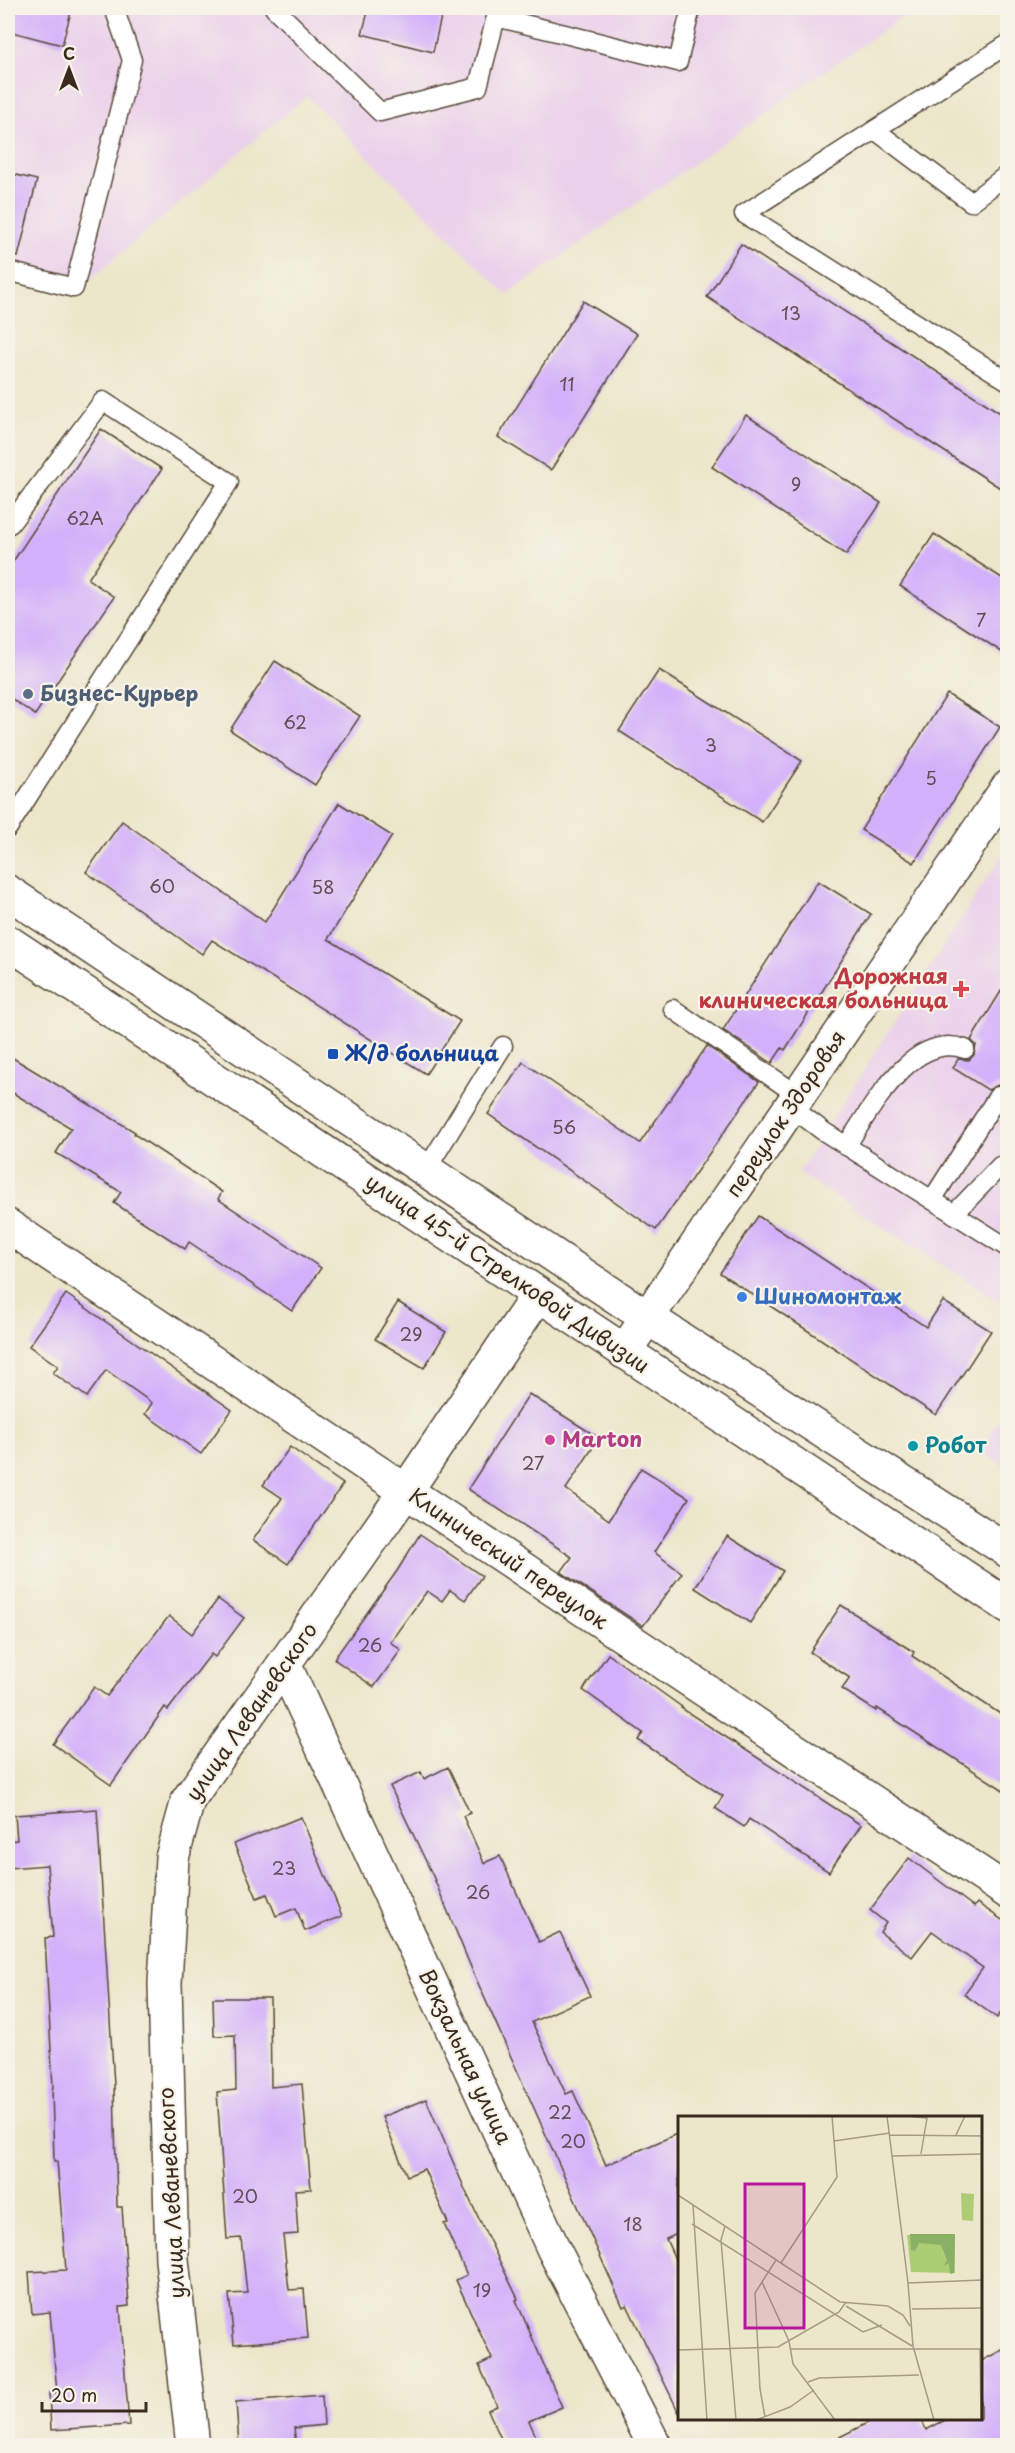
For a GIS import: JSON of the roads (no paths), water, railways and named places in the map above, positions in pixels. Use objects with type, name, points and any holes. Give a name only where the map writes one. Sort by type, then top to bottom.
[{"type":"street","name":"переулок Здоровья","points":[[624,1352],[1008,787]]},
{"type":"street","name":"улица 45-й Стрелковой Дивизии","points":[[8,892],[648,1318],[1008,1551]]},
{"type":"street","name":"улица 45-й Стрелковой Дивизии","points":[[8,942],[1008,1606]]},
{"type":"street","name":"Клинический переулок","points":[[8,1226],[1008,1892]]},
{"type":"street","name":"улица Леваневского","points":[[193,2445],[172,2260],[165,1983],[172,1858],[188,1800],[406,1491],[538,1295]]},
{"type":"street","name":"Вокзальная улица","points":[[284,1664],[554,2250],[655,2445]]},
{"type":"lane","points":[[8,271],[74,288],[132,60],[114,8]]},
{"type":"lane","points":[[274,8],[380,112],[478,87],[496,17],[678,62],[691,8]]},
{"type":"lane","points":[[1008,44],[744,214],[1008,381]]},
{"type":"lane","points":[[875,130],[971,202],[1008,174]]},
{"type":"lane","points":[[8,522],[10,524],[103,401],[229,482],[8,828]]},
{"type":"lane","points":[[673,1010],[795,1101],[846,1146],[1008,1248]]},
{"type":"lane","points":[[846,1146],[896,1074],[914,1059],[931,1049],[952,1045],[964,1049]]},
{"type":"lane","points":[[426,1170],[503,1047]]},
{"type":"lane","points":[[932,1200],[998,1096]]},
{"type":"lane","points":[[954,1214],[1000,1166],[1008,1163]]},
{"type":"place","name":"Бизнес-Курьер","points":[[28,694]]},
{"type":"place","name":"Дорожная клиническая больница","points":[[961,989]]},
{"type":"place","name":"Ж/д больница","points":[[333,1054]]},
{"type":"place","name":"Шиномонтаж","points":[[742,1297]]},
{"type":"place","name":"Marton","points":[[550,1440]]},
{"type":"place","name":"Робот","points":[[913,1446]]}]
